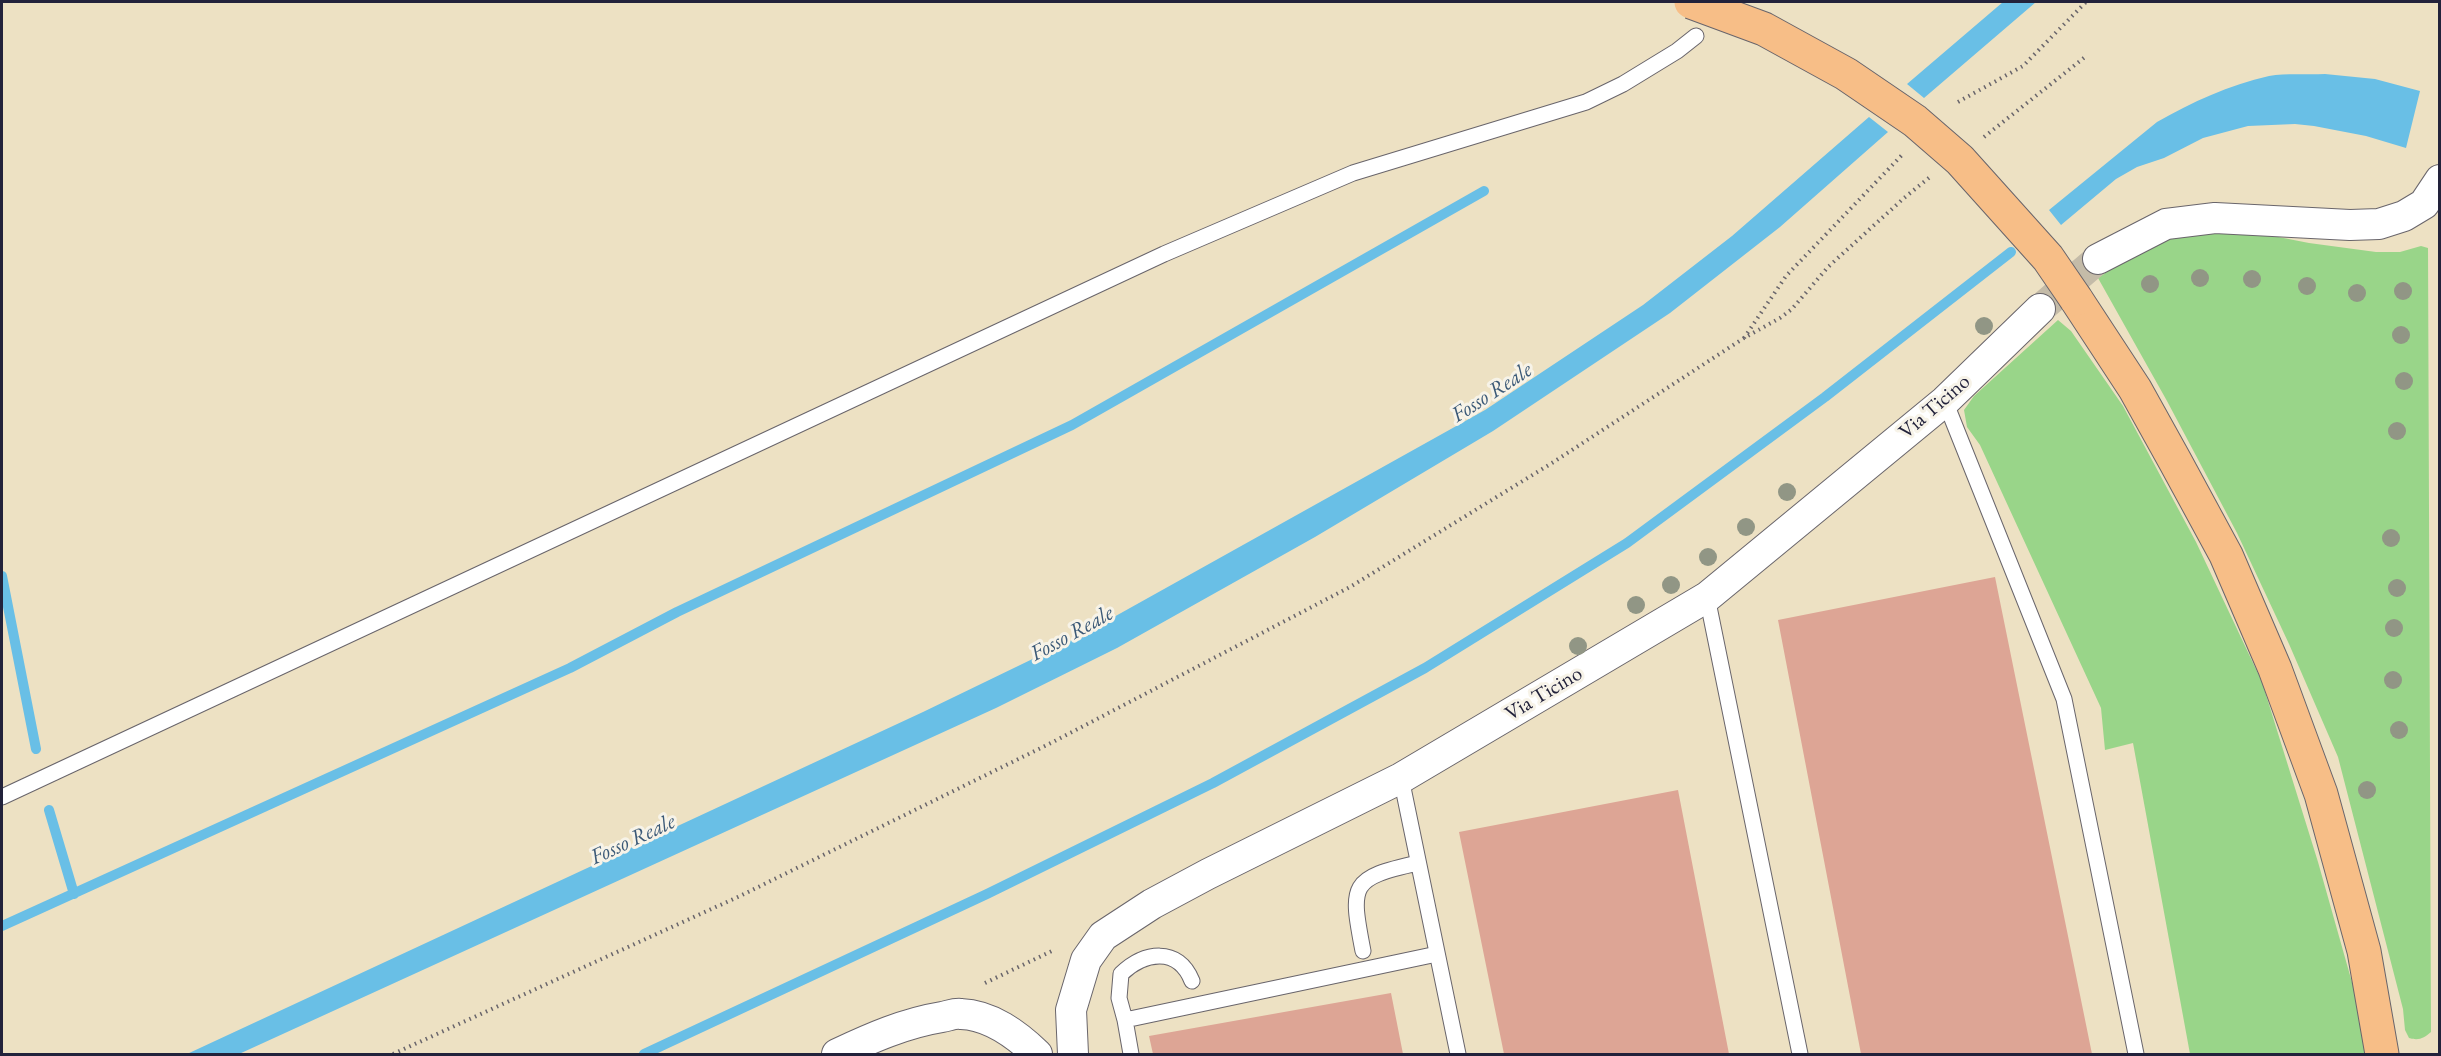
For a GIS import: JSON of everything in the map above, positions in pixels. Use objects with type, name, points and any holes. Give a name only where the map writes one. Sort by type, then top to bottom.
[{"type":"highway","points":[[1691,2],[1764,29],[1846,74],[1915,121],[1959,159],[2048,258],[2076,298],[2135,389],[2226,555],[2275,669],[2321,794],[2364,951],[2382,1054]]},
{"type":"street","points":[[2098,259],[2166,224],[2215,218],[2350,225],[2379,224],[2404,216],[2424,204],[2439,180]]},
{"type":"street","name":"Via Ticino","points":[[1073,1054],[1071,1010],[1086,960],[1103,936],[1152,904],[1401,778],[1707,597],[1945,401],[2040,309]]},
{"type":"street","points":[[837,1054],[917,1021],[960,1014],[989,1021],[1012,1032],[1037,1054]]},
{"type":"lane","points":[[2,797],[1164,254],[1353,173],[1586,102],[1632,79],[1677,51],[1696,36]]},
{"type":"lane","points":[[1945,401],[2064,699],[2136,1054]]},
{"type":"lane","points":[[1707,597],[1800,1054]]},
{"type":"lane","points":[[1401,778],[1458,1054]]},
{"type":"lane","points":[[1363,951],[1355,911],[1358,890],[1363,883],[1388,870],[1419,863]]},
{"type":"lane","points":[[1125,1020],[1437,954]]},
{"type":"lane","points":[[1131,1054],[1119,998],[1121,975],[1131,965],[1157,956],[1172,959],[1187,969],[1192,981]]},
{"type":"path","points":[[1958,102],[2022,66],[2086,2]]},
{"type":"path","points":[[1984,138],[2085,57]]},
{"type":"path","points":[[1744,338],[1786,276],[1905,151]]},
{"type":"path","points":[[393,1054],[751,890],[1051,743],[1350,587],[1552,463],[1744,338],[1764,329],[1792,309],[1828,267],[1931,176]]},
{"type":"path","points":[[979,986],[1062,946]]},
{"type":"green space","points":[[2253,232],[2309,243],[2376,252],[2400,252],[2421,246],[2428,248],[2431,1032],[2421,1038],[2409,1038],[2405,1030],[2403,1009],[2338,757],[2237,533],[2098,278],[2128,257],[2178,234]]},
{"type":"green space","points":[[2058,320],[2071,331],[2123,406],[2196,542],[2262,682],[2318,862],[2355,993],[2366,1054],[2190,1054],[2133,743],[2105,750],[2101,708],[1980,445],[1967,427],[1964,410],[1974,396]]},
{"type":"water","points":[[2003,2],[2036,2],[1924,98],[1907,84]]},
{"type":"water","points":[[2325,74],[2375,79],[2420,91],[2406,148],[2366,136],[2314,126],[2295,124],[2248,126],[2203,138],[2164,158],[2137,167],[2116,179],[2061,225],[2049,210],[2157,122],[2184,108],[2225,89],[2269,76]]},
{"type":"water","points":[[1869,117],[1888,132],[1780,227],[1670,313],[1493,431],[1315,537],[1117,648],[996,708],[239,1054],[187,1054],[923,712],[1078,637],[1485,410],[1643,305],[1732,236]]},
{"type":"building","points":[[1995,577],[2092,1054],[1861,1054],[1778,620]]},
{"type":"building","points":[[1678,790],[1729,1054],[1504,1054],[1459,832]]},
{"type":"building","points":[[1391,993],[1403,1054],[1153,1054],[1149,1036]]},
{"type":"waterway","points":[[2,926],[570,668],[677,612],[1072,425],[1484,191]]},
{"type":"waterway","points":[[644,1054],[987,894],[1213,783],[1425,668],[1627,543],[1825,397],[2011,252]]},
{"type":"waterway","points":[[2,576],[36,749]]},
{"type":"waterway","points":[[49,810],[74,894]]},
{"type":"tunnel","points":[[2040,309],[2098,259]]},
{"type":"water label","name":"Fosso Reale","points":[[1492,393]]},
{"type":"water label","name":"Fosso Reale","points":[[1072,634]]},
{"type":"water label","name":"Fosso Reale","points":[[633,840]]}]
